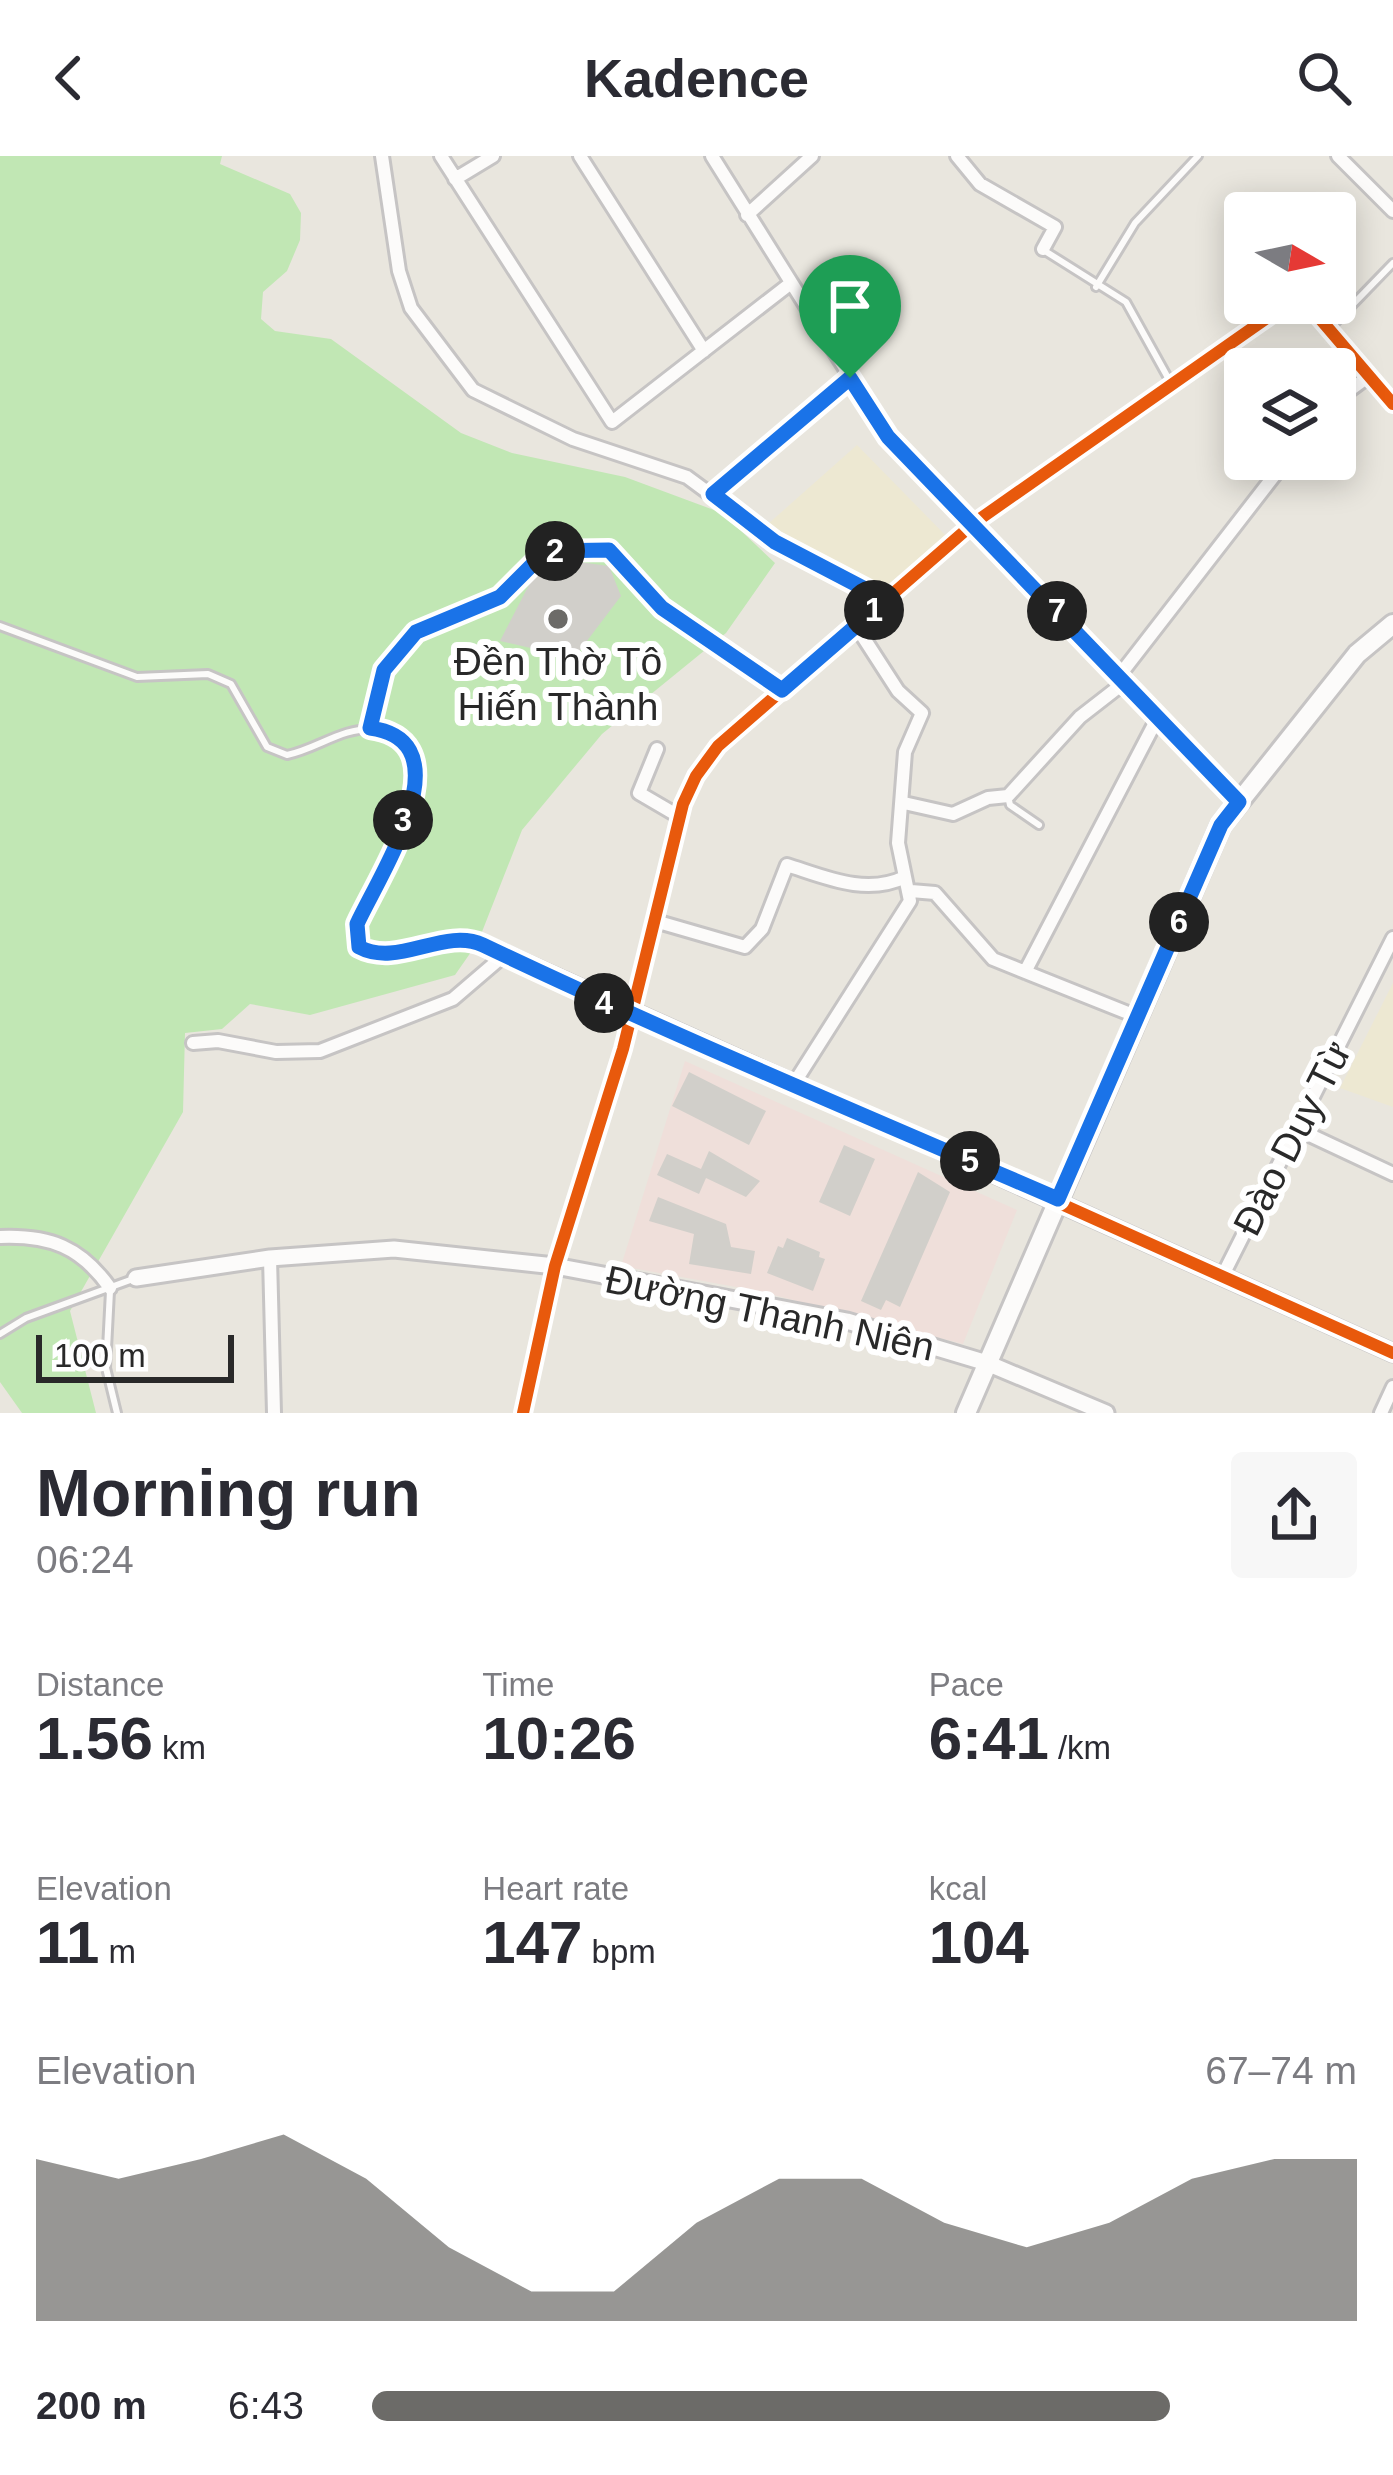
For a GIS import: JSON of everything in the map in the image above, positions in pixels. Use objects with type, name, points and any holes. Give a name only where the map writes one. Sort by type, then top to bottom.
[{"type":"main road","points":[[966,1413],[1221,825],[1358,654],[1393,624]]},
{"type":"street","points":[[382,156],[399,271],[411,308],[472,390],[573,439],[687,477],[775,542],[886,600]]},
{"type":"street","points":[[441,156],[612,422],[791,284]]},
{"type":"street","points":[[455,179],[493,156]]},
{"type":"street","points":[[580,156],[704,351]]},
{"type":"street","points":[[712,156],[888,437],[1239,802]]},
{"type":"street","points":[[747,214],[812,156]]},
{"type":"street","points":[[957,156],[980,184],[1055,227],[1043,249]]},
{"type":"street","points":[[1338,156],[1393,211]]},
{"type":"street","points":[[523,1413],[555,1266],[632,1015],[680,817],[696,776],[718,746],[974,524],[1281,308],[1310,307],[1393,404]]},
{"type":"street","points":[[1356,386],[1369,376]]},
{"type":"street","points":[[713,494],[850,378]]},
{"type":"street","points":[[904,803],[953,814],[988,798],[1008,796],[1122,679],[1271,480]]},
{"type":"street","points":[[856,626],[898,691],[922,713],[905,752],[897,854],[911,891]]},
{"type":"street","points":[[1025,972],[1158,717]]},
{"type":"street","points":[[658,749],[638,793],[680,817]]},
{"type":"street","points":[[655,921],[745,947],[762,929],[787,865],[854,885],[884,885],[904,877]]},
{"type":"street","points":[[911,891],[934,893],[993,959],[1138,1017]]},
{"type":"street","points":[[794,1085],[839,1006],[864,982],[911,891]]},
{"type":"street","name":"Đào Duy Từ","points":[[1224,1273],[1393,938]]},
{"type":"street","points":[[478,942],[632,1015],[1224,1273],[1393,1353]]},
{"type":"street","points":[[194,1043],[320,1051],[453,999],[502,956]]},
{"type":"street","points":[[1297,1129],[1393,1174]]},
{"type":"street","points":[[0,1237],[61,1243],[84,1256],[110,1288]]},
{"type":"street","name":"Đường Thanh Niên","points":[[136,1278],[270,1258],[394,1249],[555,1266],[847,1321],[987,1363],[1106,1413]]},
{"type":"street","points":[[270,1258],[274,1413]]},
{"type":"street","points":[[1381,1413],[1393,1388]]},
{"type":"lane","points":[[1096,286],[1135,223],[1198,156]]},
{"type":"lane","points":[[1043,249],[1135,314],[1172,385]]},
{"type":"lane","points":[[1329,329],[1393,263]]},
{"type":"lane","points":[[370,728],[384,670],[416,632],[500,597],[546,551],[609,550],[662,608],[782,690]]},
{"type":"lane","points":[[0,626],[137,677],[208,674],[231,684],[268,747],[287,755],[334,735],[370,728],[399,736],[412,749],[419,770],[415,794],[357,924],[359,947],[373,954],[445,942],[478,942]]},
{"type":"lane","points":[[1008,796],[1010,806],[1040,825]]},
{"type":"lane","points":[[0,1334],[26,1318],[136,1278]]},
{"type":"lane","points":[[110,1288],[106,1367],[116,1413]]},
{"type":"shaded area","points":[[857,445],[952,542],[864,600],[768,524]]},
{"type":"shaded area","points":[[1393,983],[1393,1107],[1340,1088]]},
{"type":"shaded area","points":[[685,1061],[1017,1210],[963,1344],[758,1291],[621,1266]]},
{"type":"green space","points":[[0,156],[222,156],[220,164],[290,194],[301,213],[300,240],[287,271],[263,292],[261,319],[275,331],[331,339],[461,433],[512,453],[625,477],[722,513],[775,563],[726,633],[602,734],[522,830],[478,942],[455,975],[310,1015],[250,1004],[222,1029],[185,1033],[183,1112],[70,1311],[96,1413],[22,1413],[0,1382]]},
{"type":"building","name":"Đền Thờ Tô Hiến Thành","points":[[549,558],[609,566],[621,596],[574,658],[500,641],[535,573]]},
{"type":"building","points":[[689,1072],[766,1111],[749,1145],[672,1106]]},
{"type":"building","points":[[844,1145],[875,1159],[850,1216],[819,1202]]},
{"type":"building","points":[[709,1151],[760,1181],[746,1197],[706,1178],[699,1194],[657,1175],[667,1154],[701,1169]]},
{"type":"building","points":[[918,1172],[950,1192],[900,1307],[886,1300],[881,1310],[861,1301]]},
{"type":"building","points":[[658,1197],[726,1224],[731,1247],[755,1251],[751,1274],[689,1264],[694,1234],[649,1221]]},
{"type":"building","points":[[787,1238],[820,1252],[819,1257],[825,1259],[813,1291],[767,1273],[778,1246],[783,1248]]},
{"type":"cycle path","points":[[523,1413],[555,1266],[623,1049],[683,804],[718,746],[974,523],[1281,308],[1310,307],[1393,404]]},
{"type":"cycle path","points":[[478,942],[1393,1353]]},
{"type":"place","name":"Đền Thờ Tô Hiến Thành","points":[[558,619]]},
{"type":"route","points":[[850,378],[888,437],[1239,802],[1221,825],[1058,1199],[632,1015],[478,942],[445,942],[373,954],[359,947],[357,924],[415,794],[419,770],[412,749],[399,736],[370,728],[384,670],[416,632],[500,597],[546,551],[609,550],[662,608],[782,690],[886,600],[775,542],[713,494],[850,378]]}]
